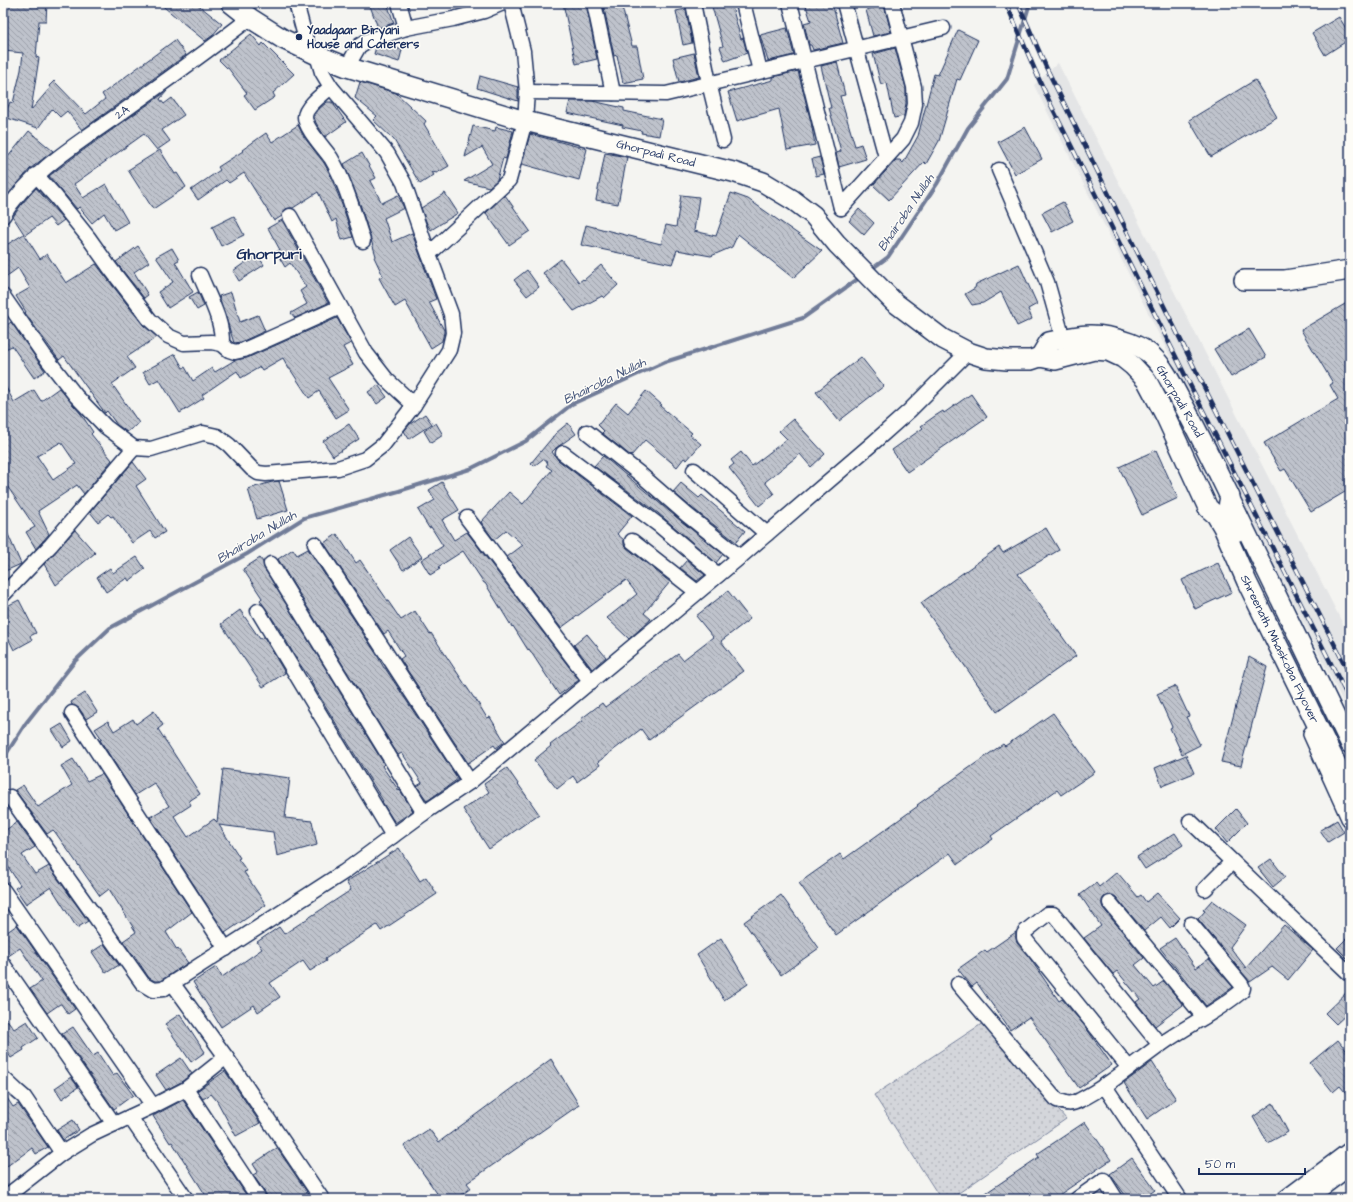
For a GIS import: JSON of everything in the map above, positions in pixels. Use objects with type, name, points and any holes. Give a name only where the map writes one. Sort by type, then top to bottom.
[{"type":"main road","name":"Ghorpadi Road","points":[[231,3],[250,18],[283,39],[347,67],[525,121],[733,172],[763,182],[814,215],[837,244],[894,302],[943,339],[968,352],[986,358],[1007,360],[1031,360],[1040,357],[1055,360],[1094,350],[1129,352],[1139,346],[1154,357],[1169,379],[1200,435],[1230,496]]},
{"type":"main road","points":[[1244,280],[1285,280],[1350,270]]},
{"type":"main road","name":"Ghorpadi Road","points":[[1040,357],[1049,342],[1082,335],[1101,335],[1121,340],[1129,352],[1133,366],[1147,382],[1168,422],[1208,508]]},
{"type":"main road","name":"Shreenath Mhaskoba Flyover","points":[[1230,496],[1227,508],[1226,523],[1248,582],[1350,792]]},
{"type":"main road","name":"Shreenath Mhaskoba Flyover","points":[[1208,508],[1226,523],[1350,771]]},
{"type":"street","points":[[3,296],[44,355],[76,396],[106,427],[134,448],[152,449],[203,433],[217,436],[230,445],[252,469],[258,473],[266,474],[338,468],[365,459],[383,445],[414,405],[449,350],[453,333],[451,314],[404,183],[387,153],[331,87],[322,72],[313,53],[296,3]]},
{"type":"street","points":[[399,3],[406,28]]},
{"type":"street","points":[[347,67],[359,46],[367,41],[406,28],[476,13],[503,3]]},
{"type":"street","points":[[429,254],[509,180],[525,121],[527,92],[523,50],[511,3]]},
{"type":"street","points":[[594,3],[613,93]]},
{"type":"street","points":[[693,3],[709,83],[723,140]]},
{"type":"street","points":[[743,3],[760,71]]},
{"type":"street","points":[[790,3],[840,208],[903,139],[911,123],[915,104],[914,87],[892,3]]},
{"type":"street","points":[[844,3],[886,157]]},
{"type":"street","name":"2A","points":[[3,216],[11,202],[36,175],[78,143],[205,53],[250,18]]},
{"type":"street","points":[[527,92],[666,94],[943,28]]},
{"type":"street","points":[[331,87],[308,108],[305,116],[307,125],[332,160],[344,185],[363,241]]},
{"type":"street","points":[[999,170],[1047,282],[1063,339]]},
{"type":"street","points":[[36,175],[88,237],[150,320],[168,336],[184,343],[211,342],[222,344],[229,350],[235,352],[244,350],[340,307]]},
{"type":"street","points":[[290,216],[366,353],[387,380],[414,405]]},
{"type":"street","points":[[200,275],[215,312],[222,335],[222,344]]},
{"type":"street","points":[[10,797],[143,984],[153,990],[164,989],[344,872],[424,813],[470,782],[767,534],[910,410],[968,352]]},
{"type":"street","points":[[587,432],[740,557]]},
{"type":"street","points":[[3,595],[51,545],[134,448]]},
{"type":"street","points":[[563,453],[660,526],[718,575]]},
{"type":"street","points":[[694,470],[767,534]]},
{"type":"street","points":[[1230,496],[1350,745]]},
{"type":"street","points":[[1208,508],[1350,818]]},
{"type":"street","points":[[467,518],[590,682]]},
{"type":"street","points":[[632,541],[697,592]]},
{"type":"street","points":[[315,544],[470,782]]},
{"type":"street","points":[[271,564],[424,813]]},
{"type":"street","points":[[258,611],[393,836]]},
{"type":"street","points":[[72,713],[226,949]]},
{"type":"street","points":[[1190,821],[1350,974]]},
{"type":"street","points":[[1205,889],[1232,862]]},
{"type":"street","points":[[3,890],[153,1106]]},
{"type":"street","points":[[1110,903],[1204,1018]]},
{"type":"street","points":[[1129,1068],[1024,938],[1026,931],[1047,914],[1053,914],[1056,917],[1160,1045]]},
{"type":"street","points":[[958,984],[1057,1100],[1069,1104],[1080,1100],[1104,1085],[1160,1045],[1204,1018],[1242,991],[1243,988],[1241,984],[1191,924]]},
{"type":"street","points":[[3,964],[114,1124]]},
{"type":"street","points":[[173,984],[226,1057],[322,1199]]},
{"type":"street","points":[[3,1199],[62,1153],[91,1135],[186,1089],[226,1057]]},
{"type":"street","points":[[3,1078],[24,1097],[62,1153]]},
{"type":"street","points":[[1104,1085],[1180,1199]]},
{"type":"street","points":[[186,1089],[259,1199]]},
{"type":"street","points":[[130,1117],[186,1199]]},
{"type":"street","points":[[1286,1199],[1350,1150]]},
{"type":"street","points":[[1306,1199],[1350,1166]]},
{"type":"street","points":[[1077,1199],[1104,1180],[1116,1199]]},
{"type":"street","points":[[1324,1199],[1350,1181]]},
{"type":"shaded area","points":[[1058,63],[1350,638],[1350,716],[1034,85]]},
{"type":"shaded area","points":[[983,1023],[1066,1119],[950,1199],[941,1199],[874,1095]]},
{"type":"building","points":[[7,3],[27,5],[27,3],[47,3],[46,21],[39,21],[36,57],[39,58],[31,110],[50,88],[49,86],[54,81],[86,114],[105,99],[102,94],[175,40],[186,55],[82,130],[67,111],[60,117],[52,109],[38,128],[4,117],[10,102],[13,103],[21,70],[23,53],[4,51],[5,37],[3,36]]},
{"type":"building","points":[[159,3],[196,3],[222,24],[212,36],[205,41]]},
{"type":"building","points":[[369,3],[387,3],[394,23],[378,28]]},
{"type":"building","points":[[563,3],[586,3],[597,59],[576,64]]},
{"type":"building","points":[[603,3],[621,3],[632,46],[637,46],[643,79],[623,83],[617,55],[614,56]]},
{"type":"building","points":[[711,3],[731,3],[741,39],[743,38],[747,53],[725,61],[720,47],[723,46]]},
{"type":"building","points":[[805,3],[832,3],[843,43],[813,50],[811,45],[809,45],[804,23],[811,21]]},
{"type":"building","points":[[884,5],[891,32],[873,36],[866,10]]},
{"type":"building","points":[[686,9],[692,43],[683,45],[676,11]]},
{"type":"building","points":[[1339,17],[1350,35],[1350,39],[1325,55],[1312,33]]},
{"type":"building","points":[[787,28],[794,55],[768,61],[760,35]]},
{"type":"building","points":[[958,30],[978,40],[960,80],[957,79],[939,141],[926,164],[924,162],[889,200],[873,185],[896,160],[900,160],[903,163],[918,136],[934,74],[938,75]]},
{"type":"building","points":[[251,34],[261,46],[263,43],[294,74],[273,93],[275,97],[255,110],[244,95],[247,93],[228,68],[219,60]]},
{"type":"building","points":[[384,44],[402,50],[399,62],[374,54],[376,47]]},
{"type":"building","points":[[895,48],[906,88],[906,103],[904,116],[894,118],[887,83],[881,85],[873,54]]},
{"type":"building","points":[[694,53],[699,77],[679,82],[673,58]]},
{"type":"building","points":[[837,62],[845,95],[840,96],[855,146],[861,144],[866,159],[839,167],[836,153],[841,151],[829,108],[831,108],[821,66]]},
{"type":"building","points":[[798,71],[811,122],[815,145],[787,150],[779,109],[737,121],[728,92],[773,80],[773,77]]},
{"type":"building","points":[[480,76],[518,87],[518,101],[477,88]]},
{"type":"building","points":[[1255,80],[1277,117],[1211,157],[1189,120]]},
{"type":"building","points":[[360,82],[396,93],[426,121],[424,124],[449,166],[437,173],[432,172],[434,175],[420,184],[394,140],[373,120],[377,116],[355,98]]},
{"type":"building","points":[[167,91],[160,99],[164,104],[172,98],[184,115],[162,130],[170,141],[157,150],[144,134],[74,184],[83,198],[106,184],[128,222],[114,230],[104,213],[92,223],[79,207],[77,209],[49,176]]},
{"type":"building","points":[[570,101],[592,101],[624,108],[624,111],[662,119],[659,136],[641,133],[642,131],[622,127],[623,125],[567,113]]},
{"type":"building","points":[[327,102],[332,102],[346,122],[325,137],[314,117],[318,110]]},
{"type":"building","points":[[298,125],[304,137],[329,172],[353,237],[342,240],[336,219],[332,222],[318,192],[293,208],[286,209],[282,216],[274,221],[244,173],[229,183],[226,180],[198,200],[191,190],[220,170],[218,167],[243,151],[242,150],[266,133],[272,142]]},
{"type":"building","points":[[473,126],[495,131],[496,127],[513,131],[506,159],[503,158],[497,180],[489,187],[464,181],[492,164],[482,147],[465,157]]},
{"type":"building","points":[[1025,127],[1042,159],[1015,174],[998,142]]},
{"type":"building","points":[[29,131],[53,151],[30,169],[3,201],[3,163]]},
{"type":"building","points":[[530,134],[587,149],[579,180],[522,164]]},
{"type":"building","points":[[160,150],[175,174],[177,173],[186,187],[153,209],[128,170]]},
{"type":"building","points":[[362,153],[376,178],[370,181],[382,203],[398,195],[404,208],[384,218],[392,242],[412,233],[436,299],[429,302],[444,332],[442,341],[431,348],[405,301],[395,307],[379,278],[383,276],[374,257],[376,256],[361,207],[344,164]]},
{"type":"building","points":[[605,153],[627,157],[618,204],[596,200]]},
{"type":"building","points":[[820,157],[824,174],[816,176],[812,159]]},
{"type":"building","points":[[36,188],[64,220],[56,226],[49,218],[25,235],[40,259],[47,254],[66,283],[96,264],[143,325],[157,337],[127,357],[135,368],[112,384],[139,423],[127,432],[117,425],[107,411],[105,413],[64,356],[59,360],[25,313],[26,312],[16,296],[30,288],[18,268],[3,279],[3,247],[24,234],[13,217]]},
{"type":"building","points":[[445,193],[458,213],[431,230],[421,208]]},
{"type":"building","points":[[731,193],[748,199],[822,251],[793,278],[738,234],[732,247],[711,256],[677,250],[672,264],[581,245],[586,225],[661,244],[666,225],[676,227],[681,195],[699,197],[694,231],[716,236]]},
{"type":"building","points":[[505,195],[530,231],[509,245],[486,213]]},
{"type":"building","points":[[1063,202],[1073,221],[1052,232],[1042,213]]},
{"type":"building","points":[[859,209],[874,223],[864,235],[849,221]]},
{"type":"building","points":[[234,216],[244,235],[221,246],[212,227]]},
{"type":"building","points":[[282,220],[328,303],[295,318],[291,313],[307,304],[300,291],[306,287],[290,263],[285,267],[276,252],[280,250],[268,228]]},
{"type":"building","points":[[138,246],[149,262],[134,272],[148,295],[144,298],[116,262]]},
{"type":"building","points":[[172,248],[179,260],[175,262],[193,292],[168,308],[158,292],[173,282],[156,257]]},
{"type":"building","points":[[257,254],[264,265],[239,281],[233,271]]},
{"type":"building","points":[[561,259],[579,282],[583,279],[584,280],[601,265],[618,285],[604,298],[602,296],[574,311],[543,273]]},
{"type":"building","points":[[1019,264],[1037,304],[1028,309],[1032,319],[1017,326],[1001,292],[983,303],[972,305],[965,294],[975,288],[976,284]]},
{"type":"building","points":[[527,270],[539,287],[527,296],[514,280]]},
{"type":"building","points":[[198,292],[204,306],[197,310],[189,297]]},
{"type":"building","points":[[231,292],[240,322],[258,315],[265,331],[241,342],[234,343],[219,296]]},
{"type":"building","points":[[1350,301],[1350,489],[1311,512],[1285,469],[1281,471],[1264,443],[1338,399],[1330,385],[1333,383],[1301,330]]},
{"type":"building","points":[[337,318],[351,343],[343,347],[353,365],[328,378],[349,410],[336,418],[319,391],[309,398],[283,358],[262,370],[260,367],[241,378],[237,371],[202,395],[204,398],[180,413],[159,379],[150,384],[143,372],[175,354],[193,381],[212,368],[215,372],[235,360],[247,358]]},
{"type":"building","points":[[11,322],[45,371],[34,378],[12,346],[3,350],[3,328]]},
{"type":"building","points":[[1249,329],[1266,357],[1231,377],[1214,349]]},
{"type":"building","points":[[861,357],[884,386],[839,421],[816,392]]},
{"type":"building","points":[[3,382],[14,402],[34,390],[41,401],[59,388],[81,414],[93,432],[91,434],[112,460],[84,494],[77,485],[38,511],[49,534],[36,549],[26,532],[35,527],[3,480]],"holes":[[[61,442],[76,464],[53,480],[37,456]]]},
{"type":"building","points":[[378,385],[387,397],[377,404],[368,392]]},
{"type":"building","points":[[646,391],[662,405],[660,406],[692,433],[690,435],[701,444],[687,460],[684,458],[677,467],[645,440],[631,456],[602,433],[604,431],[598,425],[616,403],[628,413]]},
{"type":"building","points":[[971,394],[987,417],[907,472],[892,450],[923,428],[921,426],[935,416],[943,411],[944,413]]},
{"type":"building","points":[[425,414],[432,424],[409,439],[404,431],[410,424]]},
{"type":"building","points":[[793,419],[825,454],[811,467],[800,454],[765,482],[774,494],[759,506],[729,468],[734,464],[731,460],[741,452],[752,466],[787,439],[779,431]]},
{"type":"building","points":[[436,423],[443,435],[431,443],[424,431]]},
{"type":"building","points":[[568,423],[576,434],[552,452],[558,460],[632,516],[617,534],[624,540],[624,545],[627,548],[670,582],[644,613],[651,619],[629,639],[607,618],[637,594],[626,580],[561,628],[507,557],[523,545],[506,530],[494,540],[481,522],[509,492],[523,504],[552,470],[546,466],[548,463],[543,459],[534,466],[531,463],[556,433]]},
{"type":"building","points":[[349,424],[359,439],[333,456],[323,441]]},
{"type":"building","points":[[1156,450],[1178,498],[1142,515],[1119,467]]},
{"type":"building","points":[[603,456],[723,554],[716,563],[658,513],[594,466]]},
{"type":"building","points":[[133,462],[146,479],[136,486],[165,532],[155,538],[150,531],[132,543],[113,516],[111,517],[108,514],[98,522],[90,512]]},
{"type":"building","points":[[279,481],[288,510],[257,519],[248,489]]},
{"type":"building","points":[[442,482],[459,510],[442,520],[454,540],[467,532],[579,680],[559,695],[529,649],[528,650],[513,626],[512,627],[463,551],[438,567],[440,569],[430,575],[421,560],[443,546],[431,527],[429,528],[418,510],[435,500],[429,490]]},
{"type":"building","points":[[681,483],[699,498],[702,495],[745,531],[736,542],[673,492]]},
{"type":"building","points":[[3,523],[21,564],[3,572]]},
{"type":"building","points":[[1046,528],[1059,550],[1018,574],[1076,656],[997,712],[921,603],[999,547],[1003,553]]},
{"type":"building","points":[[75,530],[95,553],[56,585],[44,564]]},
{"type":"building","points":[[337,534],[356,563],[360,560],[401,620],[415,611],[475,698],[487,718],[490,717],[505,742],[496,748],[494,745],[468,763],[400,659],[404,656],[388,631],[384,634],[324,543]]},
{"type":"building","points":[[408,537],[422,557],[403,570],[390,550]]},
{"type":"building","points":[[293,549],[297,555],[308,549],[384,668],[458,779],[427,801],[417,786],[422,783],[402,753],[398,755],[278,559]]},
{"type":"building","points":[[137,557],[145,569],[129,581],[127,578],[106,592],[97,577],[110,568],[113,573]]},
{"type":"building","points":[[260,558],[263,562],[264,568],[384,764],[382,766],[399,791],[400,790],[413,811],[395,823],[311,682],[312,681],[299,663],[260,600],[262,598],[243,569]]},
{"type":"building","points":[[687,560],[705,575],[697,581],[680,568]]},
{"type":"building","points":[[1218,563],[1232,592],[1195,609],[1182,580]]},
{"type":"building","points":[[728,591],[750,619],[721,641],[744,671],[649,740],[641,729],[598,762],[600,765],[577,782],[573,776],[557,789],[534,760],[551,746],[550,745],[582,721],[581,719],[602,703],[605,707],[678,654],[683,660],[713,637],[696,616]]},
{"type":"building","points":[[19,600],[36,633],[30,636],[32,640],[14,650],[3,628],[3,608]]},
{"type":"building","points":[[240,610],[260,639],[264,637],[285,673],[263,687],[221,624]]},
{"type":"building","points":[[587,634],[606,657],[592,669],[574,645]]},
{"type":"building","points":[[1249,657],[1267,667],[1241,766],[1221,762]]},
{"type":"building","points":[[1175,686],[1189,716],[1186,717],[1200,745],[1182,754],[1157,694]]},
{"type":"building","points":[[85,693],[97,712],[86,719],[79,708],[72,705],[71,702]]},
{"type":"building","points":[[154,711],[163,725],[158,729],[200,794],[189,801],[191,805],[174,816],[188,837],[214,819],[217,822],[223,769],[290,778],[285,818],[312,821],[317,845],[277,856],[273,832],[219,825],[240,858],[238,859],[247,871],[244,872],[266,905],[225,933],[150,817],[169,806],[154,783],[135,795],[100,740],[102,739],[95,729],[108,721],[114,731],[133,719],[136,724]]},
{"type":"building","points":[[1053,713],[1095,772],[1061,795],[1057,790],[991,836],[993,839],[958,864],[950,853],[836,935],[799,883],[840,854],[844,859],[1003,744],[1005,746]]},
{"type":"building","points":[[62,724],[72,741],[63,747],[52,730]]},
{"type":"building","points":[[1186,755],[1194,773],[1162,786],[1155,768]]},
{"type":"building","points":[[73,759],[87,781],[102,774],[192,912],[166,932],[177,950],[178,949],[188,963],[160,981],[155,981],[149,978],[123,941],[136,932],[109,889],[100,896],[55,832],[53,830],[47,834],[15,790],[23,785],[38,807],[72,785],[61,766]]},
{"type":"building","points":[[507,768],[539,814],[489,849],[463,809],[489,792],[484,784]]},
{"type":"building","points":[[1236,809],[1247,823],[1227,843],[1216,829]]},
{"type":"building","points":[[1337,820],[1344,832],[1328,842],[1320,830]]},
{"type":"building","points":[[17,822],[35,847],[22,855],[35,874],[49,866],[88,921],[77,928],[51,887],[26,904],[15,888],[20,885],[3,859],[3,832]]},
{"type":"building","points":[[1175,833],[1183,845],[1145,869],[1137,857]]},
{"type":"building","points":[[399,848],[420,881],[426,877],[437,894],[381,931],[377,925],[325,959],[326,961],[310,971],[303,961],[270,983],[280,997],[258,1012],[254,1005],[221,1027],[193,982],[216,967],[222,977],[262,949],[257,942],[279,927],[284,934],[351,890],[346,882]]},
{"type":"building","points":[[1271,859],[1285,877],[1273,887],[1258,868]]},
{"type":"building","points":[[1117,872],[1138,897],[1141,895],[1146,902],[1157,893],[1180,918],[1170,928],[1161,917],[1144,931],[1116,897],[1113,895],[1108,895],[1102,900],[1103,908],[1144,958],[1135,965],[1154,988],[1164,981],[1183,1005],[1155,1026],[1136,1002],[1140,999],[1117,971],[1113,974],[1084,938],[1101,926],[1080,895],[1096,883],[1099,887]]},
{"type":"building","points":[[781,895],[819,948],[781,975],[744,922]]},
{"type":"building","points":[[1212,900],[1246,925],[1230,947],[1246,968],[1284,925],[1313,950],[1288,980],[1272,967],[1250,982],[1198,919],[1205,911],[1203,910]]},
{"type":"building","points":[[17,925],[75,1009],[68,1014],[61,1004],[47,1013],[30,989],[42,981],[20,948],[7,957],[3,956],[3,935]]},
{"type":"building","points":[[1016,932],[1017,943],[1029,957],[1059,1001],[1062,999],[1084,1025],[1112,1065],[1079,1088],[1029,1017],[1010,1030],[977,983],[972,987],[958,969],[985,950],[987,952]]},
{"type":"building","points":[[1350,935],[1350,961],[1337,948]]},
{"type":"building","points":[[721,938],[748,984],[724,1000],[697,955]]},
{"type":"building","points":[[1175,938],[1196,968],[1209,959],[1233,987],[1206,1006],[1160,948]]},
{"type":"building","points":[[104,944],[119,965],[106,973],[92,952]]},
{"type":"building","points":[[1350,989],[1350,1011],[1336,1024],[1325,1013]]},
{"type":"building","points":[[3,1014],[14,1029],[27,1021],[38,1038],[23,1048],[24,1050],[11,1058],[3,1046]]},
{"type":"building","points":[[180,1014],[205,1052],[191,1062],[165,1024]]},
{"type":"building","points":[[73,1027],[93,1056],[98,1053],[113,1076],[117,1073],[133,1095],[114,1109],[62,1034]]},
{"type":"building","points":[[1338,1040],[1350,1055],[1350,1098],[1340,1086],[1333,1092],[1310,1063]]},
{"type":"building","points":[[181,1058],[192,1074],[166,1090],[156,1075]]},
{"type":"building","points":[[551,1059],[579,1105],[467,1183],[471,1188],[456,1199],[441,1199],[404,1146],[429,1129],[439,1142]]},
{"type":"building","points":[[1152,1062],[1176,1099],[1147,1119],[1124,1083]]},
{"type":"building","points":[[225,1071],[260,1123],[236,1136],[217,1101],[211,1094],[203,1099],[197,1091]]},
{"type":"building","points":[[71,1077],[78,1087],[62,1099],[55,1088]]},
{"type":"building","points":[[3,1092],[13,1107],[18,1104],[48,1147],[36,1154],[32,1148],[3,1169]]},
{"type":"building","points":[[183,1100],[249,1199],[208,1199],[172,1142],[170,1143],[153,1116]]},
{"type":"building","points":[[1273,1103],[1288,1132],[1268,1143],[1253,1117]]},
{"type":"building","points":[[73,1120],[79,1130],[63,1140],[57,1130]]},
{"type":"building","points":[[1085,1122],[1111,1160],[1053,1199],[977,1199],[1039,1157],[1037,1154]]},
{"type":"building","points":[[277,1148],[307,1192],[310,1199],[267,1199],[266,1194],[253,1175],[258,1172],[253,1164]]},
{"type":"building","points":[[1132,1158],[1155,1190],[1143,1199],[1128,1199],[1110,1174]]},
{"type":"waterway","name":"Bhairoba Nullah","points":[[869,271],[888,257],[937,184],[968,128],[1007,79],[1030,3]]},
{"type":"waterway","name":"Bhairoba Nullah","points":[[3,759],[26,723],[75,661],[110,628],[247,554],[304,518],[470,469],[526,441],[572,404],[665,362],[803,318],[862,276]]},
{"type":"railway","points":[[1006,3],[1051,105],[1184,373],[1350,701]]},
{"type":"railway","points":[[1018,3],[1046,67],[1195,369],[1350,675]]},
{"type":"place","name":"Yaadgaar Biryani House and Caterers","points":[[299,37]]},
{"type":"district","name":"Ghorpuri","points":[[269,253]]}]
